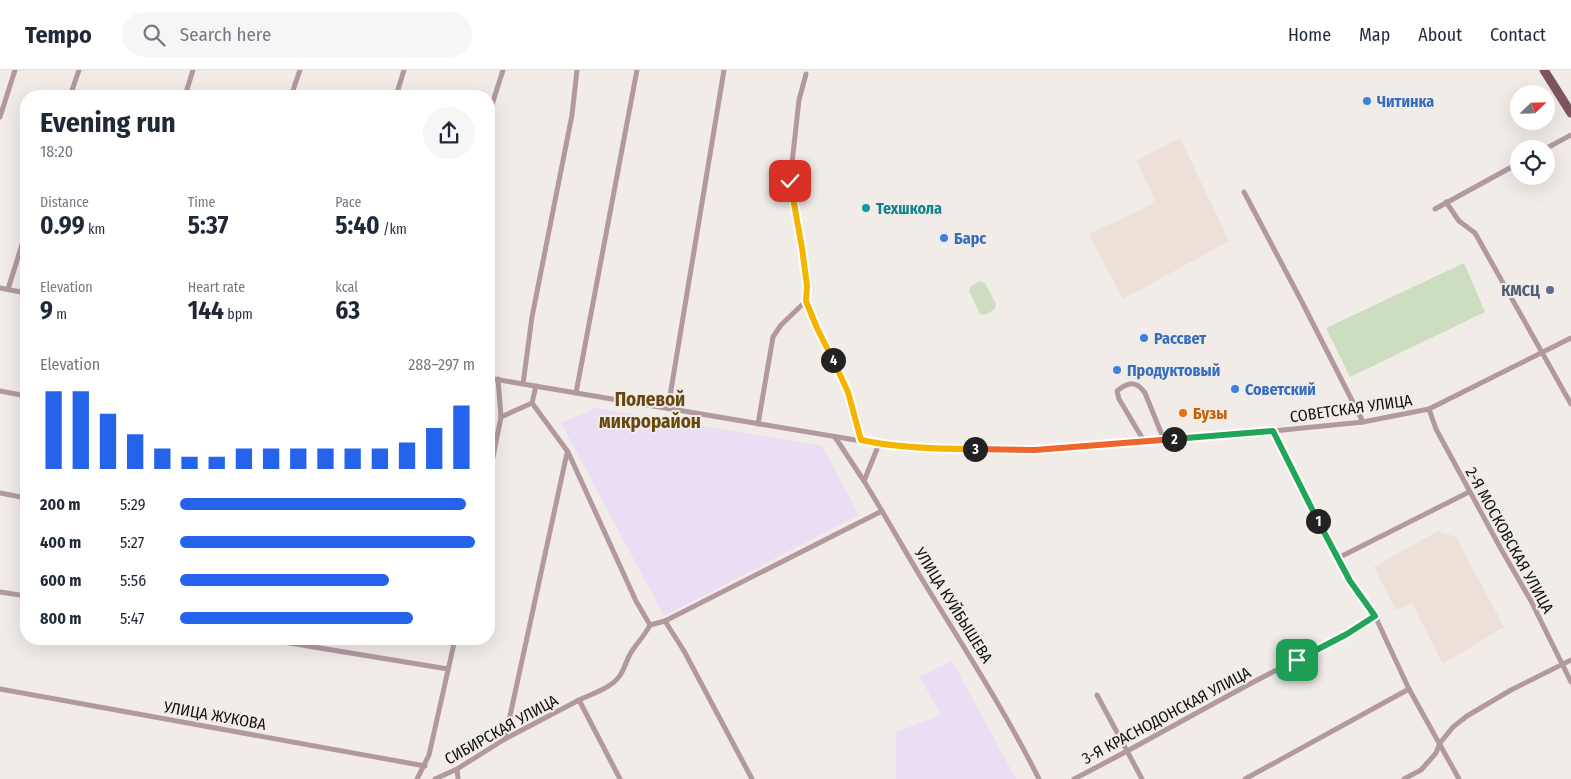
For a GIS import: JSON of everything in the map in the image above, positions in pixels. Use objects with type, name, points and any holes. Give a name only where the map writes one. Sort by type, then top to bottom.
[{"type":"main road","points":[[1544,70],[1571,112]]},
{"type":"street","points":[[0,117],[15,70]]},
{"type":"street","points":[[72,90],[79,70]]},
{"type":"street","points":[[187,90],[193,70]]},
{"type":"street","points":[[293,90],[300,70]]},
{"type":"street","points":[[398,90],[404,70]]},
{"type":"street","points":[[495,95],[503,70]]},
{"type":"street","points":[[523,384],[532,317],[572,114],[577,70]]},
{"type":"street","points":[[576,393],[637,70]]},
{"type":"street","points":[[668,408],[724,70]]},
{"type":"street","points":[[806,74],[799,100],[790,181],[802,248],[807,286],[806,301],[848,392],[861,440]]},
{"type":"street","points":[[1555,144],[1571,135]]},
{"type":"street","points":[[1435,209],[1510,168]]},
{"type":"street","points":[[1244,192],[1363,422]]},
{"type":"street","points":[[1446,202],[1459,221],[1475,233],[1571,404]]},
{"type":"street","points":[[8,289],[20,251]]},
{"type":"street","points":[[0,288],[20,292]]},
{"type":"street","points":[[758,424],[773,337],[781,325],[806,301]]},
{"type":"street","name":"СОВЕТСКАЯ УЛИЦА","points":[[495,379],[879,444],[946,449],[1035,450],[1363,422],[1429,410],[1571,338]]},
{"type":"street","points":[[495,445],[501,416],[498,380]]},
{"type":"street","points":[[1144,441],[1118,399],[1117,391],[1125,385],[1132,383],[1140,386],[1145,393],[1164,440]]},
{"type":"street","points":[[536,386],[532,404],[568,452],[636,601],[650,625],[665,620],[882,511]]},
{"type":"street","points":[[0,391],[20,395]]},
{"type":"street","points":[[501,416],[532,404]]},
{"type":"street","name":"2-Я МОСКОВСКАЯ УЛИЦА","points":[[1429,410],[1436,429],[1469,492],[1531,601],[1571,682]]},
{"type":"street","points":[[1273,431],[1350,581],[1375,616],[1409,689],[1459,779]]},
{"type":"street","name":"УЛИЦА КУЙБЫШЕВА","points":[[835,437],[864,481],[978,669],[1040,779]]},
{"type":"street","points":[[864,481],[879,444]]},
{"type":"street","points":[[505,740],[568,452]]},
{"type":"street","points":[[1338,558],[1469,492]]},
{"type":"street","points":[[0,493],[20,497]]},
{"type":"street","points":[[0,592],[20,595]]},
{"type":"street","name":"3-Я КРАСНОДОНСКАЯ УЛИЦА","points":[[1074,779],[1347,634],[1375,616]]},
{"type":"street","points":[[665,620],[684,651],[752,779]]},
{"type":"street","name":"СИБИРСКАЯ УЛИЦА","points":[[435,779],[457,769],[505,740],[613,684],[622,674],[632,650],[650,625]]},
{"type":"street","points":[[302,645],[448,669]]},
{"type":"street","points":[[417,779],[429,755],[454,645]]},
{"type":"street","points":[[1404,779],[1421,770],[1436,753],[1440,742],[1453,727],[1467,716],[1511,690],[1571,660]]},
{"type":"street","name":"УЛИЦА ЖУКОВА","points":[[0,689],[425,766]]},
{"type":"street","points":[[1245,779],[1409,689]]},
{"type":"street","points":[[1097,695],[1142,779]]},
{"type":"street","points":[[580,700],[620,779]]},
{"type":"street","points":[[457,769],[458,779]]},
{"type":"shaded area","points":[[1180,138],[1229,241],[1123,299],[1089,234],[1151,205],[1155,199],[1136,161]]},
{"type":"shaded area","points":[[595,408],[822,446],[859,515],[664,616],[561,423]]},
{"type":"shaded area","points":[[1438,531],[1456,537],[1504,627],[1443,664],[1412,603],[1396,610],[1374,567]]},
{"type":"shaded area","points":[[952,661],[1016,779],[896,779],[896,732],[942,715],[919,677]]},
{"type":"green space","points":[[1464,263],[1485,312],[1350,377],[1326,328]]},
{"type":"green space","points":[[980,281],[985,283],[996,304],[995,309],[985,315],[980,314],[969,291],[970,287]]},
{"type":"place","name":"Читинка","points":[[1367,101]]},
{"type":"place","name":"Техшкола","points":[[866,208]]},
{"type":"place","name":"Барс","points":[[944,238]]},
{"type":"place","name":"КМСЦ","points":[[1550,290]]},
{"type":"place","name":"Рассвет","points":[[1144,338]]},
{"type":"place","name":"Продуктовый","points":[[1117,370]]},
{"type":"place","name":"Советский","points":[[1235,389]]},
{"type":"place","name":"Бузы","points":[[1183,413]]},
{"type":"district","name":"Полевой микрорайон","points":[[650,410]]},
{"type":"route","points":[[790,181],[802,248],[807,286],[806,301],[848,392],[861,440],[879,444],[946,449],[1035,450],[1273,431],[1350,581],[1375,616],[1347,634],[1297,660]]}]
